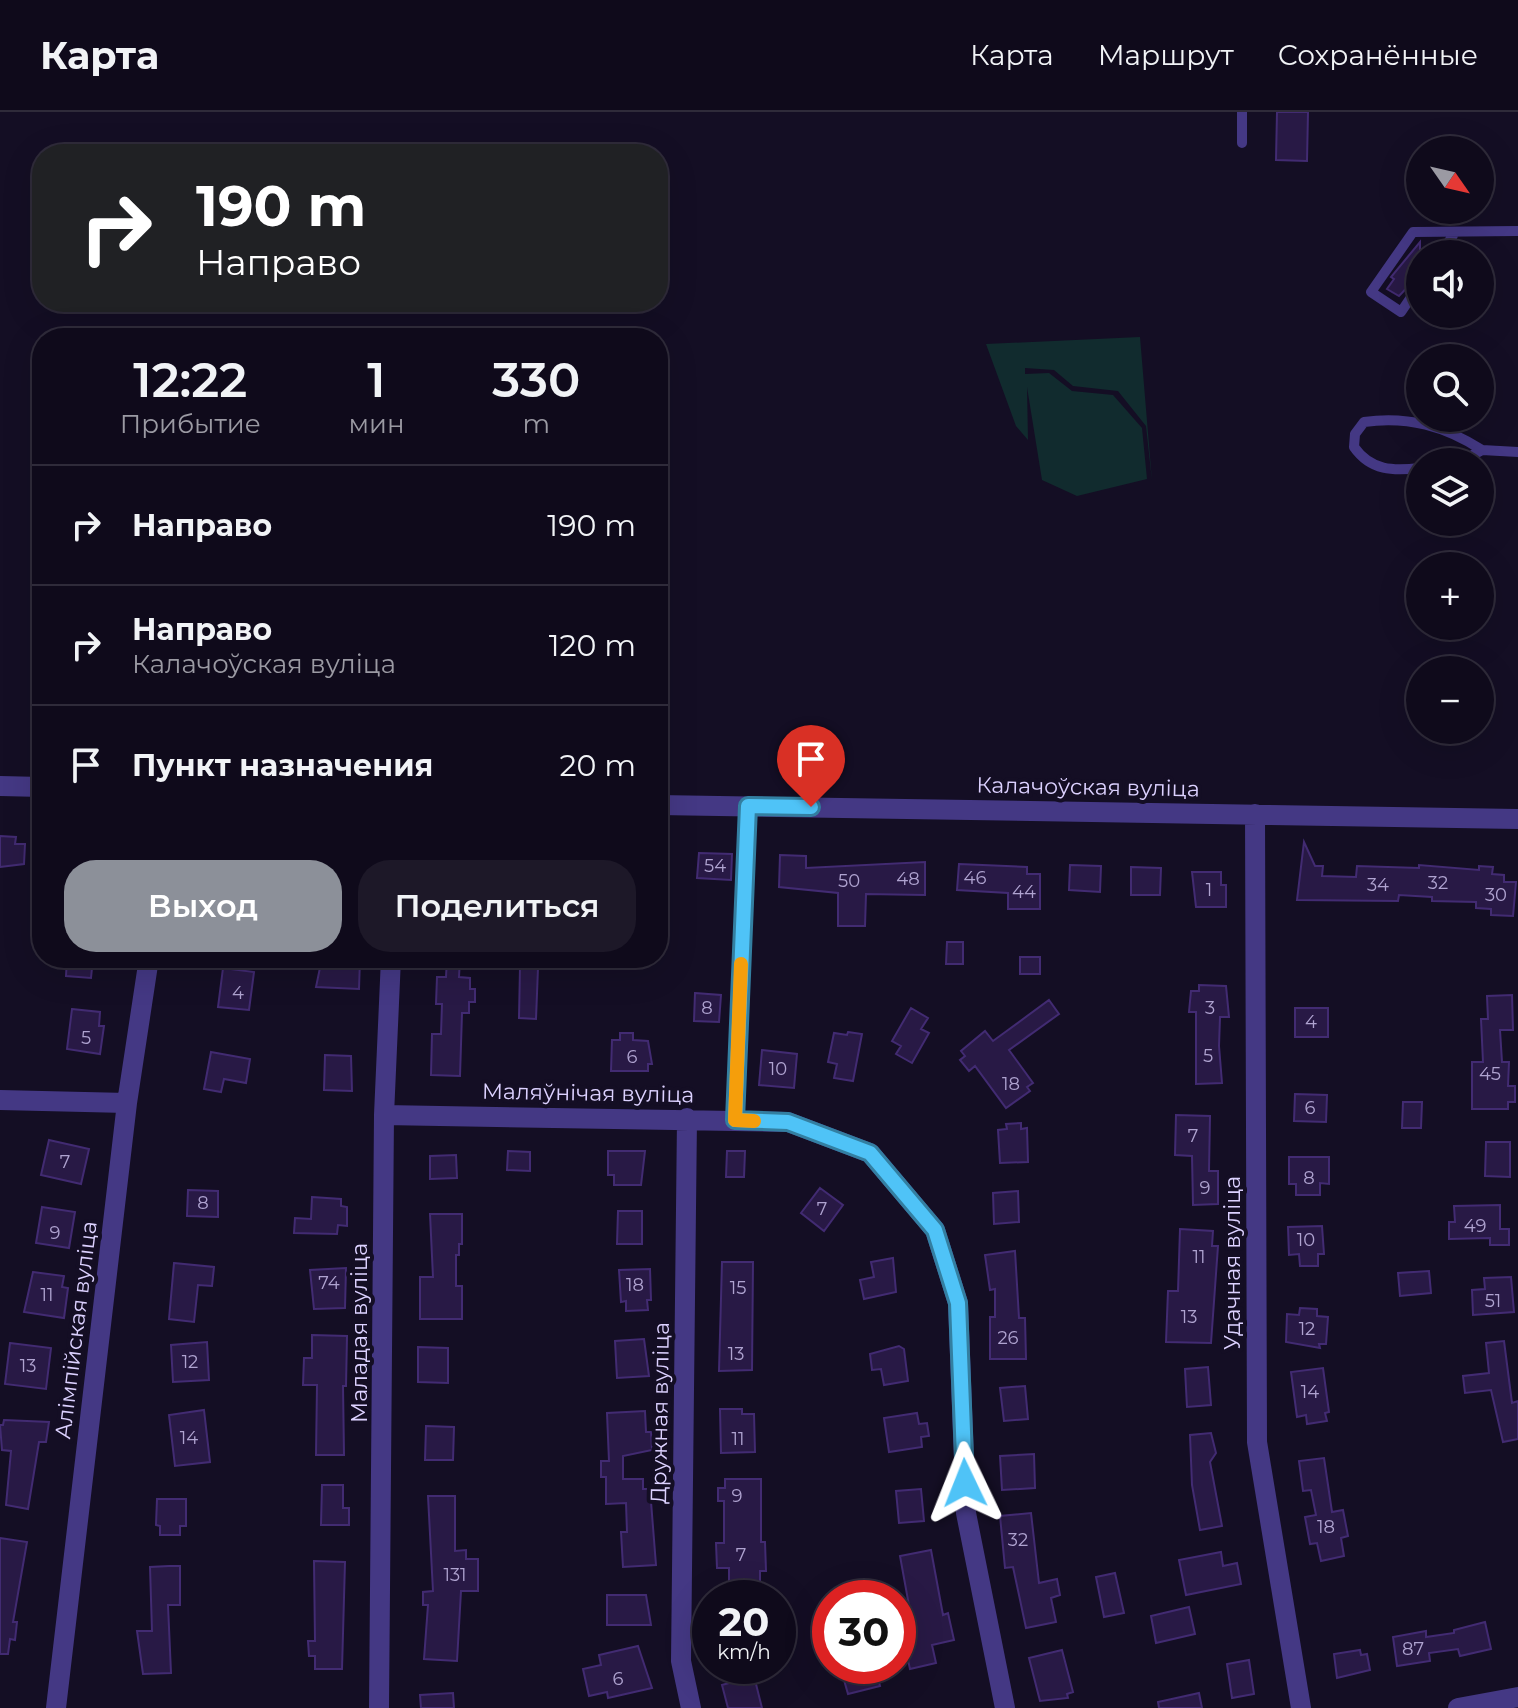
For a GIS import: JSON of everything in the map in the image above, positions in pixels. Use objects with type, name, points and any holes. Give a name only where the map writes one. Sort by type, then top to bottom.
[{"type":"street","points":[[0,786],[32,787]]},
{"type":"street","name":"Калачоўская вуліца","points":[[668,805],[1518,819]]},
{"type":"street","name":"Удачная вуліца","points":[[1255,814],[1257,1442],[1301,1708]]},
{"type":"street","name":"Алімпійская вуліца","points":[[56,1708],[127,1103],[147,968]]},
{"type":"street","name":"Маладая вуліца","points":[[379,1708],[384,1115],[391,968]]},
{"type":"street","points":[[0,1100],[127,1103]]},
{"type":"street","name":"Маляўнічая вуліца","points":[[384,1115],[788,1122],[870,1153],[935,1230],[958,1303],[966,1513],[1005,1708]]},
{"type":"street","name":"Дружная вуліца","points":[[687,1118],[681,1661],[691,1708]]},
{"type":"street","points":[[1458,1708],[1518,1697]]},
{"type":"lane","points":[[1242,112],[1242,143]]},
{"type":"lane","points":[[1407,240],[1413,232],[1518,231]]},
{"type":"lane","points":[[1450,240],[1455,232]]},
{"type":"lane","points":[[1406,242],[1371,292],[1401,312],[1406,305]]},
{"type":"lane","points":[[1406,469],[1390,470],[1373,465],[1354,447],[1355,434],[1364,422],[1406,420],[1456,433],[1479,448]]},
{"type":"lane","points":[[1494,451],[1518,452]]},
{"type":"lane","points":[[735,1120],[748,806]]},
{"type":"green space","points":[[1140,337],[1152,481],[1146,426],[1118,391],[1073,386],[1054,370],[1025,368],[1025,374],[1049,373],[1072,391],[1113,395],[1142,428],[1147,479],[1077,496],[1042,480],[1027,387],[1028,440],[1016,426],[986,344]]},
{"type":"building","points":[[1277,112],[1308,112],[1307,161],[1276,160]]},
{"type":"building","points":[[1406,259],[1406,289],[1399,296],[1387,289],[1394,279],[1391,277]]},
{"type":"building","points":[[0,836],[16,837],[15,844],[25,844],[24,864],[0,867]]},
{"type":"building","points":[[1304,842],[1315,866],[1323,866],[1322,876],[1356,877],[1357,866],[1419,868],[1419,865],[1479,870],[1479,866],[1493,867],[1492,874],[1504,875],[1504,882],[1516,882],[1513,916],[1491,915],[1491,909],[1476,908],[1476,902],[1432,901],[1432,897],[1399,895],[1398,901],[1297,900]]},
{"type":"building","points":[[699,853],[732,854],[731,880],[697,878]]},
{"type":"building","points":[[780,855],[806,856],[806,868],[925,862],[925,895],[866,894],[865,926],[838,926],[838,893],[779,887]]},
{"type":"building","points":[[959,864],[1027,867],[1027,874],[1040,874],[1040,909],[1008,909],[1008,893],[957,890]]},
{"type":"building","points":[[1070,865],[1101,866],[1100,892],[1069,890]]},
{"type":"building","points":[[1131,867],[1161,868],[1160,895],[1131,895]]},
{"type":"building","points":[[1192,872],[1221,872],[1221,885],[1226,885],[1226,907],[1196,907]]},
{"type":"building","points":[[947,942],[963,942],[963,964],[946,964]]},
{"type":"building","points":[[1020,957],[1040,957],[1040,974],[1020,974]]},
{"type":"building","points":[[66,968],[92,968],[91,978],[66,976]]},
{"type":"building","points":[[223,968],[254,972],[249,1010],[218,1007]]},
{"type":"building","points":[[320,968],[360,968],[359,989],[316,987]]},
{"type":"building","points":[[446,968],[459,968],[459,977],[470,978],[470,989],[475,989],[475,1002],[469,1002],[469,1013],[462,1013],[460,1076],[431,1075],[432,1034],[441,1034],[442,1004],[436,1004],[437,977],[446,977]]},
{"type":"building","points":[[520,968],[538,968],[536,1019],[519,1018]]},
{"type":"building","points":[[1199,985],[1226,986],[1229,1017],[1220,1017],[1222,1083],[1196,1084],[1196,1012],[1189,1012],[1191,991],[1199,991]]},
{"type":"building","points":[[695,993],[721,995],[719,1022],[694,1021]]},
{"type":"building","points":[[1512,995],[1513,1030],[1500,1030],[1502,1062],[1509,1062],[1508,1086],[1515,1086],[1515,1102],[1508,1102],[1508,1109],[1472,1109],[1472,1062],[1483,1062],[1481,1019],[1488,1019],[1487,996]]},
{"type":"building","points":[[1049,1000],[1059,1014],[1009,1050],[1033,1083],[1027,1087],[1030,1091],[1006,1108],[975,1066],[969,1071],[960,1060],[965,1056],[961,1051],[985,1031],[993,1041]]},
{"type":"building","points":[[911,1008],[928,1018],[921,1029],[929,1033],[912,1063],[896,1054],[901,1046],[892,1041]]},
{"type":"building","points":[[1295,1008],[1328,1008],[1328,1037],[1295,1037]]},
{"type":"building","points":[[72,1009],[100,1012],[99,1026],[104,1026],[100,1054],[67,1049]]},
{"type":"building","points":[[848,1032],[862,1034],[853,1081],[834,1078],[837,1064],[828,1062],[834,1033],[847,1035]]},
{"type":"building","points":[[620,1033],[633,1033],[633,1040],[648,1041],[652,1064],[648,1064],[648,1071],[611,1071],[612,1040],[620,1040]]},
{"type":"building","points":[[762,1050],[797,1054],[794,1088],[759,1085]]},
{"type":"building","points":[[211,1052],[250,1059],[246,1083],[224,1079],[221,1092],[204,1089]]},
{"type":"building","points":[[325,1055],[351,1056],[352,1091],[324,1090]]},
{"type":"building","points":[[1295,1094],[1327,1095],[1326,1122],[1294,1121]]},
{"type":"building","points":[[1403,1102],[1422,1102],[1421,1128],[1402,1128]]},
{"type":"building","points":[[1176,1115],[1210,1116],[1209,1171],[1218,1171],[1218,1204],[1193,1205],[1192,1156],[1175,1155]]},
{"type":"building","points":[[1021,1123],[1021,1129],[1027,1128],[1028,1162],[1000,1163],[998,1130],[1007,1129],[1006,1124]]},
{"type":"building","points":[[49,1140],[89,1149],[81,1184],[41,1175]]},
{"type":"building","points":[[1486,1142],[1510,1142],[1510,1177],[1485,1176]]},
{"type":"building","points":[[508,1151],[530,1152],[530,1171],[507,1170]]},
{"type":"building","points":[[608,1151],[645,1151],[641,1185],[614,1185],[614,1175],[608,1175]]},
{"type":"building","points":[[727,1151],[745,1151],[744,1177],[726,1177]]},
{"type":"building","points":[[456,1155],[457,1178],[430,1179],[430,1156]]},
{"type":"building","points":[[1289,1157],[1329,1157],[1329,1184],[1320,1183],[1320,1195],[1296,1195],[1296,1184],[1289,1184]]},
{"type":"building","points":[[820,1188],[843,1205],[824,1231],[801,1213]]},
{"type":"building","points":[[188,1190],[218,1191],[218,1217],[187,1216]]},
{"type":"building","points":[[1018,1191],[1019,1222],[994,1224],[993,1193]]},
{"type":"building","points":[[312,1197],[341,1199],[341,1206],[347,1207],[347,1226],[338,1225],[337,1234],[294,1233],[295,1218],[311,1219]]},
{"type":"building","points":[[1500,1205],[1500,1229],[1509,1229],[1509,1245],[1490,1245],[1490,1238],[1449,1239],[1449,1222],[1455,1222],[1454,1206]]},
{"type":"building","points":[[42,1207],[75,1212],[69,1248],[36,1243]]},
{"type":"building","points":[[618,1211],[642,1211],[642,1244],[617,1244]]},
{"type":"building","points":[[430,1214],[462,1214],[462,1244],[459,1244],[459,1255],[456,1255],[456,1286],[462,1286],[462,1319],[420,1319],[420,1277],[433,1277]]},
{"type":"building","points":[[1322,1226],[1324,1254],[1318,1254],[1318,1266],[1300,1266],[1299,1254],[1289,1255],[1288,1227]]},
{"type":"building","points":[[1180,1229],[1213,1231],[1212,1246],[1218,1246],[1211,1343],[1166,1342],[1168,1291],[1178,1291]]},
{"type":"building","points":[[1015,1251],[1019,1318],[1025,1318],[1026,1359],[990,1359],[990,1317],[995,1317],[995,1289],[990,1290],[985,1255]]},
{"type":"building","points":[[893,1258],[896,1292],[864,1299],[860,1280],[874,1277],[871,1262]]},
{"type":"building","points":[[722,1262],[753,1262],[752,1370],[719,1371]]},
{"type":"building","points":[[174,1263],[214,1267],[212,1286],[198,1285],[194,1322],[169,1319]]},
{"type":"building","points":[[346,1268],[345,1308],[314,1309],[310,1270]]},
{"type":"building","points":[[650,1269],[651,1300],[647,1300],[648,1310],[626,1311],[626,1301],[621,1302],[619,1270]]},
{"type":"building","points":[[1429,1271],[1431,1293],[1400,1296],[1398,1273]]},
{"type":"building","points":[[33,1272],[64,1276],[62,1287],[68,1288],[64,1318],[24,1312]]},
{"type":"building","points":[[1511,1277],[1514,1312],[1473,1315],[1472,1290],[1485,1289],[1484,1278]]},
{"type":"building","points":[[1300,1308],[1317,1309],[1317,1316],[1328,1317],[1326,1344],[1319,1344],[1320,1348],[1286,1342],[1287,1314],[1299,1315]]},
{"type":"building","points":[[312,1335],[347,1336],[346,1386],[343,1386],[344,1455],[316,1455],[317,1385],[303,1385],[304,1358],[312,1358]]},
{"type":"building","points":[[644,1339],[649,1376],[617,1378],[615,1341]]},
{"type":"building","points":[[1504,1341],[1512,1403],[1518,1401],[1518,1439],[1503,1442],[1491,1390],[1465,1393],[1463,1376],[1489,1373],[1486,1343]]},
{"type":"building","points":[[207,1342],[209,1380],[173,1382],[171,1345]]},
{"type":"building","points":[[10,1343],[51,1348],[46,1389],[5,1384]]},
{"type":"building","points":[[899,1346],[904,1349],[908,1381],[884,1385],[881,1369],[872,1370],[870,1354]]},
{"type":"building","points":[[418,1347],[448,1348],[448,1383],[418,1382]]},
{"type":"building","points":[[1208,1367],[1211,1405],[1187,1407],[1185,1369]]},
{"type":"building","points":[[1323,1368],[1329,1412],[1325,1413],[1327,1421],[1307,1424],[1306,1415],[1297,1417],[1291,1372]]},
{"type":"building","points":[[1025,1386],[1028,1419],[1004,1421],[1000,1388]]},
{"type":"building","points":[[720,1409],[742,1409],[742,1414],[754,1414],[755,1452],[721,1453]]},
{"type":"building","points":[[204,1410],[210,1462],[175,1466],[169,1415]]},
{"type":"building","points":[[645,1411],[646,1432],[651,1432],[652,1450],[623,1456],[623,1479],[643,1479],[643,1489],[650,1489],[656,1565],[623,1567],[621,1532],[627,1532],[626,1503],[606,1504],[606,1477],[601,1477],[601,1461],[609,1461],[607,1413]]},
{"type":"building","points":[[917,1413],[919,1424],[927,1423],[929,1436],[921,1437],[922,1447],[889,1452],[884,1418]]},
{"type":"building","points":[[4,1420],[49,1422],[46,1442],[39,1442],[28,1509],[6,1505],[11,1451],[2,1450],[0,1425]]},
{"type":"building","points":[[426,1426],[454,1427],[453,1460],[425,1460]]},
{"type":"building","points":[[1211,1433],[1216,1453],[1210,1462],[1222,1526],[1200,1530],[1192,1485],[1190,1435]]},
{"type":"building","points":[[1034,1454],[1035,1488],[1002,1490],[1000,1456]]},
{"type":"building","points":[[1324,1458],[1332,1512],[1343,1510],[1348,1536],[1341,1538],[1344,1556],[1321,1561],[1317,1543],[1310,1544],[1305,1517],[1316,1515],[1311,1490],[1303,1491],[1299,1461]]},
{"type":"building","points":[[725,1479],[761,1479],[761,1542],[765,1542],[766,1571],[760,1571],[760,1580],[729,1580],[729,1568],[717,1568],[716,1543],[724,1543],[724,1501],[718,1501],[718,1488],[725,1488]]},
{"type":"building","points":[[322,1485],[343,1485],[343,1508],[349,1508],[349,1525],[321,1525]]},
{"type":"building","points":[[921,1489],[924,1521],[899,1523],[896,1491]]},
{"type":"building","points":[[428,1496],[455,1496],[455,1551],[466,1550],[466,1559],[478,1559],[478,1591],[461,1591],[457,1661],[424,1659],[428,1605],[423,1605],[423,1592],[433,1591]]},
{"type":"building","points":[[157,1499],[186,1499],[186,1526],[180,1526],[180,1535],[160,1535],[160,1526],[156,1525]]},
{"type":"building","points":[[1031,1513],[1039,1583],[1057,1579],[1060,1595],[1051,1598],[1056,1622],[1026,1628],[1013,1567],[1005,1568],[1000,1516]]},
{"type":"building","points":[[0,1538],[27,1542],[13,1622],[17,1622],[15,1640],[10,1639],[8,1654],[0,1654]]},
{"type":"building","points":[[931,1550],[943,1615],[948,1613],[954,1640],[932,1645],[936,1663],[916,1668],[916,1580],[904,1580],[900,1556]]},
{"type":"building","points":[[1221,1552],[1223,1566],[1237,1563],[1241,1584],[1186,1595],[1179,1560]]},
{"type":"building","points":[[314,1561],[345,1562],[342,1669],[315,1669],[315,1656],[309,1656],[308,1641],[315,1641]]},
{"type":"building","points":[[180,1566],[180,1605],[168,1605],[171,1673],[143,1674],[137,1631],[152,1631],[150,1567]]},
{"type":"building","points":[[1115,1573],[1124,1613],[1104,1617],[1096,1577]]},
{"type":"building","points":[[607,1595],[646,1595],[651,1625],[607,1625]]},
{"type":"building","points":[[1189,1607],[1195,1634],[1156,1643],[1151,1616]]},
{"type":"building","points":[[1485,1622],[1491,1649],[1460,1656],[1458,1649],[1429,1653],[1430,1661],[1397,1666],[1393,1637],[1426,1631],[1426,1637],[1454,1633],[1454,1630]]},
{"type":"building","points":[[638,1646],[652,1688],[608,1698],[607,1692],[589,1696],[583,1669],[601,1665],[599,1655]]},
{"type":"building","points":[[1062,1650],[1073,1692],[1067,1694],[1068,1698],[1040,1701],[1029,1658]]},
{"type":"building","points":[[1360,1650],[1361,1655],[1367,1654],[1370,1670],[1337,1678],[1334,1654]]},
{"type":"building","points":[[1249,1660],[1254,1694],[1232,1698],[1227,1664]]},
{"type":"building","points":[[756,1684],[762,1708],[728,1708],[722,1685]]},
{"type":"building","points":[[845,1684],[880,1684],[880,1686],[848,1694]]},
{"type":"building","points":[[453,1693],[454,1708],[421,1708],[420,1695]]},
{"type":"building","points":[[1199,1693],[1202,1708],[1159,1708],[1158,1702]]},
{"type":"slow traffic","points":[[741,964],[735,1120],[754,1121]]},
{"type":"route","points":[[811,807],[748,806],[735,1120],[788,1122],[870,1153],[935,1230],[958,1303],[965,1483]]}]
